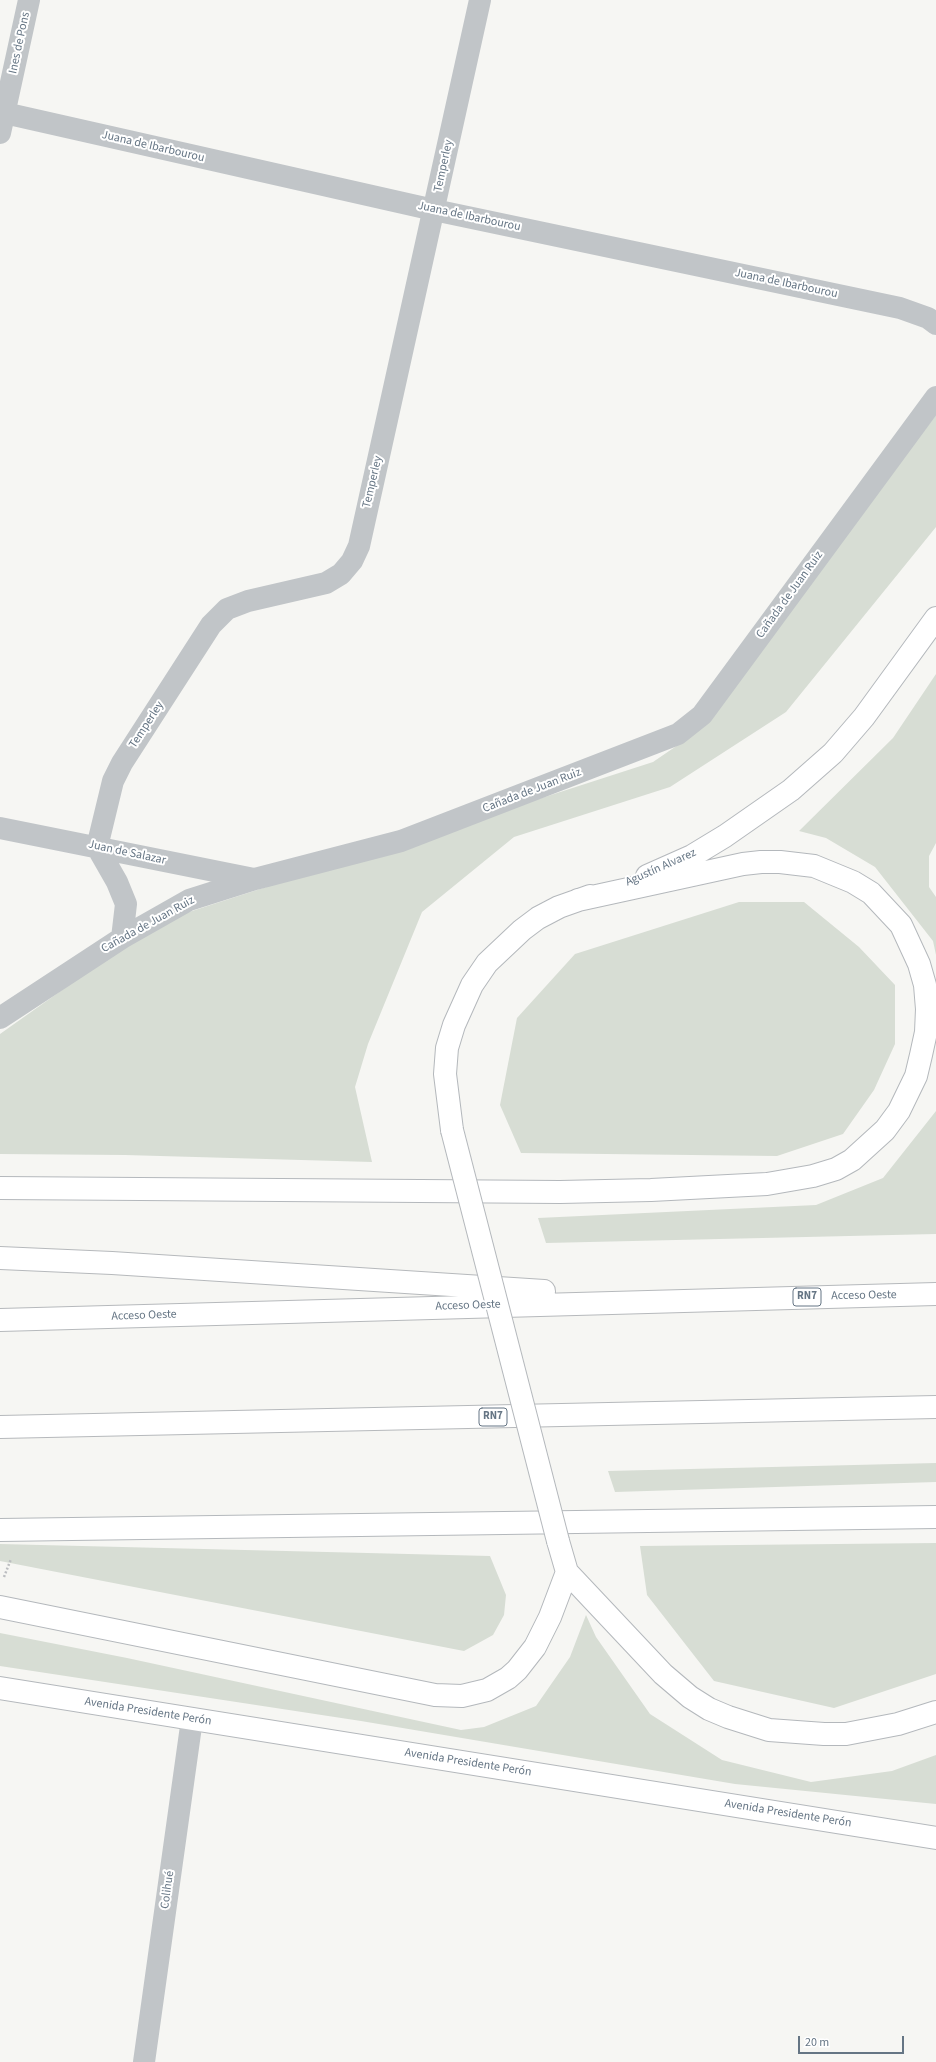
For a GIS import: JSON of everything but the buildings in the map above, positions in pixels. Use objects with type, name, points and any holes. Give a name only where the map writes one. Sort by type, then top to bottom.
[{"type":"main road","name":"Agustín Alvarez","points":[[567,1572],[452,1130],[445,1074],[447,1048],[454,1025],[472,985],[487,963],[522,930],[543,915],[578,900],[642,878],[692,856],[725,836],[791,790],[833,753],[864,717],[936,618]]},
{"type":"main road","points":[[0,1188],[560,1192],[651,1190],[767,1184],[813,1176],[836,1169],[852,1160],[885,1130],[899,1111],[916,1076],[926,1032],[927,1009],[925,985],[916,957],[901,925],[871,893],[853,882],[814,866],[780,862],[761,862],[744,864],[578,900]]},
{"type":"main road","points":[[0,1258],[112,1263],[677,1300]]},
{"type":"main road","name":"Acceso Oeste","points":[[0,1320],[936,1294]]},
{"type":"main road","name":"RN7","points":[[0,1427],[936,1407]]},
{"type":"main road","points":[[0,1432],[50,1426]]},
{"type":"main road","points":[[0,1530],[936,1517]]},
{"type":"main road","points":[[0,1606],[427,1693],[462,1696],[474,1694],[492,1687],[517,1670],[535,1647],[567,1572],[663,1674],[690,1697],[709,1709],[728,1717],[769,1730],[846,1734],[898,1724],[936,1712]]},
{"type":"main road","name":"Avenida Presidente Perón","points":[[0,1688],[936,1838]]},
{"type":"street","name":"Ines de Pons","points":[[1,119],[29,0]]},
{"type":"street","name":"Temperley","points":[[97,847],[113,781],[122,763],[211,625],[227,609],[248,601],[326,583],[341,574],[352,561],[359,546],[480,0]]},
{"type":"street","name":"Juana de Ibarbourou","points":[[1,119],[900,308],[928,318],[936,324]]},
{"type":"street","name":"Cañada de Juan Ruiz","points":[[0,1018],[122,938],[189,900],[255,879],[402,841],[678,734],[702,715],[936,397]]},
{"type":"street","name":"Juan de Salazar","points":[[0,828],[255,879]]},
{"type":"street","points":[[97,847],[117,882],[126,904],[122,938]]},
{"type":"street","name":"Colihué","points":[[144,2062],[192,1718]]},
{"type":"path","points":[[2,1582],[12,1555]]},
{"type":"shaded area","points":[[936,415],[936,527],[786,712],[670,787],[514,837],[422,912],[368,1044],[355,1087],[372,1162],[125,1155],[0,1154],[0,1034],[158,922],[653,762],[694,734]]},
{"type":"shaded area","points":[[936,674],[936,843],[929,856],[929,887],[936,897],[936,955],[933,941],[875,867],[826,838],[799,831],[893,738]]},
{"type":"shaded area","points":[[739,902],[804,902],[859,947],[895,985],[895,1044],[874,1090],[843,1134],[777,1156],[521,1153],[500,1105],[517,1018],[575,954]]},
{"type":"shaded area","points":[[936,1111],[936,1234],[546,1243],[538,1218],[816,1205],[883,1178]]},
{"type":"shaded area","points":[[936,1463],[936,1482],[615,1492],[608,1471]]},
{"type":"shaded area","points":[[936,1543],[936,1674],[834,1708],[714,1681],[647,1595],[640,1546]]},
{"type":"shaded area","points":[[0,1544],[490,1556],[506,1595],[504,1615],[493,1635],[464,1651],[0,1561]]},
{"type":"shaded area","points":[[586,1615],[596,1637],[650,1714],[722,1760],[811,1782],[892,1771],[936,1755],[936,1804],[735,1784],[361,1721],[0,1666],[0,1633],[127,1658],[461,1730],[484,1727],[536,1706],[570,1657]]}]
